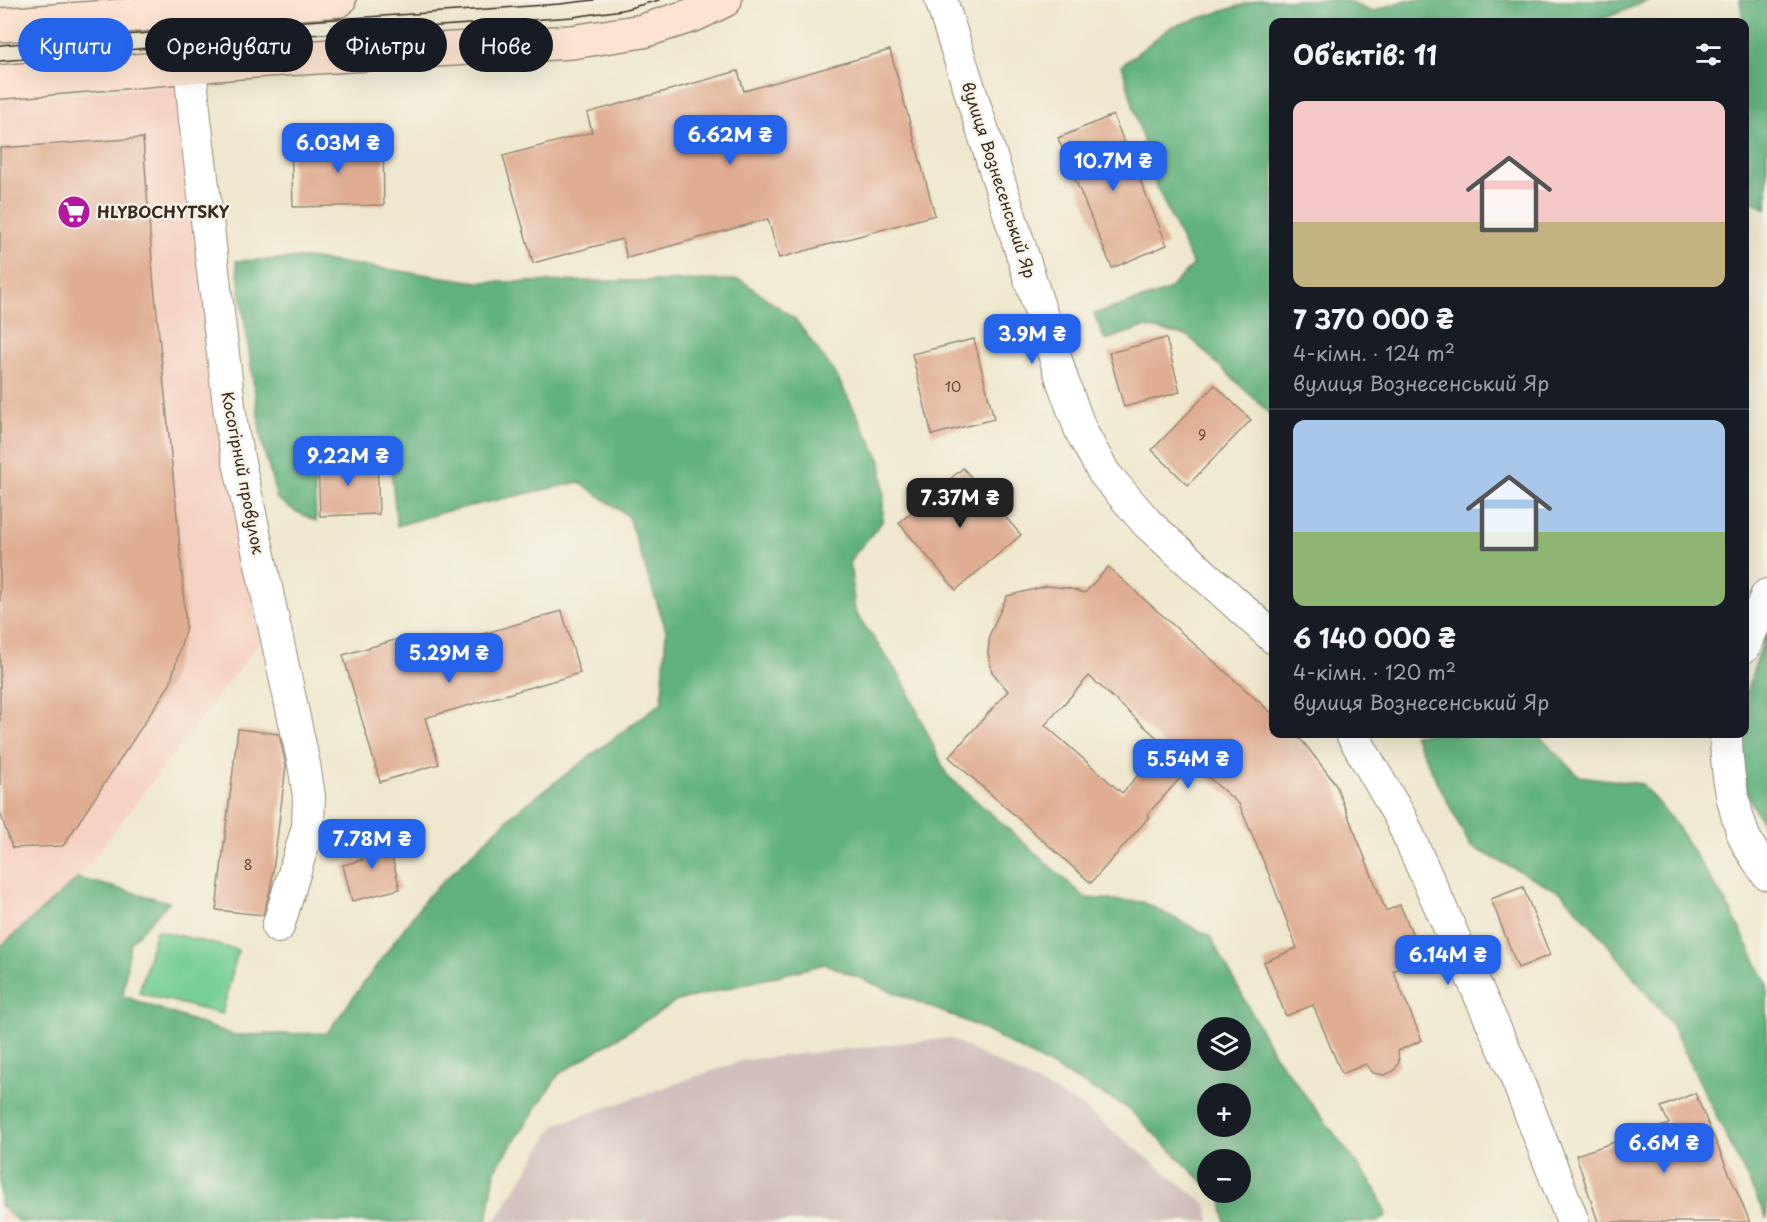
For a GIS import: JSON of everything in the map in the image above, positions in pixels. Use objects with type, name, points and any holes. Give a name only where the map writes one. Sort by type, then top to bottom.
[{"type":"main road","points":[[0,25],[339,0]]},
{"type":"main road","points":[[313,58],[572,42],[643,31],[696,14],[724,0]]},
{"type":"main road","points":[[0,82],[145,70]]},
{"type":"street","name":"вулиця Вознесенський Яр","points":[[941,0],[1063,382],[1081,431],[1104,473],[1148,524],[1269,633]]},
{"type":"street","name":"Косогірний провулок","points":[[185,12],[186,18]]},
{"type":"street","name":"Косогірний провулок","points":[[191,72],[232,430],[302,753],[309,796],[308,827],[278,927]]},
{"type":"street","points":[[1749,636],[1767,595]]},
{"type":"street","points":[[1354,738],[1400,817],[1513,1069],[1573,1222]]},
{"type":"street","points":[[1726,738],[1731,792],[1744,836],[1767,874]]},
{"type":"shaded area","points":[[166,86],[178,91],[267,632],[78,878],[0,947],[0,99]]},
{"type":"shaded area","points":[[949,1038],[1080,1105],[1197,1197],[1197,1203],[1207,1205],[1210,1222],[495,1222],[555,1125],[744,1060]]},
{"type":"shaded area","points":[[0,1205],[19,1222],[0,1222]]},
{"type":"green space","points":[[1258,0],[1345,0],[1372,12],[1405,0],[1649,0],[1606,18],[1269,18],[1269,413],[1188,336],[1145,327],[1105,340],[1094,314],[1167,291],[1193,265],[1154,181],[1122,65],[1171,27]]},
{"type":"green space","points":[[1740,0],[1767,0],[1767,209],[1749,200],[1749,18],[1742,18]]},
{"type":"green space","points":[[307,258],[479,282],[741,280],[795,319],[835,373],[881,461],[884,495],[882,522],[850,560],[855,612],[902,679],[947,775],[1086,898],[1143,902],[1210,936],[1274,1054],[1376,1189],[1387,1217],[1375,1222],[1225,1222],[1222,1203],[1251,1203],[1251,1149],[1197,1149],[1197,1176],[1128,1108],[977,1026],[825,964],[677,1001],[559,1074],[495,1170],[487,1222],[19,1222],[0,1205],[0,947],[78,878],[169,902],[130,943],[123,996],[233,1035],[327,1033],[427,897],[513,814],[662,702],[666,630],[628,516],[579,482],[444,512],[397,526],[389,452],[314,453],[316,521],[277,499],[262,443],[236,261]]},
{"type":"green space","points":[[1767,628],[1767,832],[1749,798],[1738,751],[1740,738],[1749,738],[1749,684]]},
{"type":"green space","points":[[1415,738],[1541,738],[1579,776],[1642,784],[1676,825],[1731,911],[1767,984],[1767,1219],[1671,1024],[1601,936],[1562,893],[1470,846]]},
{"type":"green space","points":[[156,930],[238,950],[222,1014],[139,993]]},
{"type":"building","points":[[890,50],[935,215],[779,258],[768,219],[627,258],[622,239],[533,263],[503,156],[592,132],[587,113],[738,71],[744,91]]},
{"type":"building","points":[[1113,115],[1167,245],[1112,268],[1058,138]]},
{"type":"building","points":[[143,138],[153,275],[186,627],[170,684],[63,846],[12,848],[0,812],[0,148]]},
{"type":"building","points":[[383,142],[384,205],[293,207],[291,144]]},
{"type":"building","points":[[1166,338],[1180,392],[1124,407],[1109,353]]},
{"type":"building","points":[[974,339],[994,419],[932,435],[912,354]]},
{"type":"building","points":[[1215,385],[1251,420],[1188,485],[1152,450]]},
{"type":"building","points":[[377,457],[379,514],[320,516],[318,459]]},
{"type":"building","points":[[963,468],[1021,535],[956,590],[899,523]]},
{"type":"building","points":[[1108,567],[1269,711],[1269,738],[1298,738],[1335,783],[1386,911],[1400,905],[1423,959],[1393,971],[1422,1040],[1398,1051],[1399,1062],[1394,1071],[1384,1075],[1373,1073],[1366,1064],[1342,1074],[1313,1005],[1286,1016],[1264,962],[1297,948],[1239,804],[1193,764],[1091,883],[949,757],[1008,691],[992,672],[988,653],[990,634],[1007,596],[1047,586],[1085,593]],"holes":[[[1089,676],[1165,745],[1122,793],[1045,725]]]},
{"type":"building","points":[[562,611],[580,673],[425,718],[439,764],[380,782],[343,655],[402,638],[407,656]]},
{"type":"building","points":[[238,729],[279,734],[286,766],[271,887],[263,915],[216,910]]},
{"type":"building","points":[[386,834],[400,889],[352,901],[343,865],[362,860],[357,841]]},
{"type":"building","points":[[1523,887],[1550,955],[1518,968],[1491,899]]},
{"type":"building","points":[[1695,1093],[1750,1222],[1598,1222],[1576,1155],[1669,1124],[1661,1107]]},
{"type":"tram line","points":[[0,45],[594,0]]},
{"type":"tram line","points":[[0,61],[264,38],[573,17],[622,10],[659,0]]},
{"type":"place","name":"HLYBOCHYTSKY","points":[[74,212]]}]
